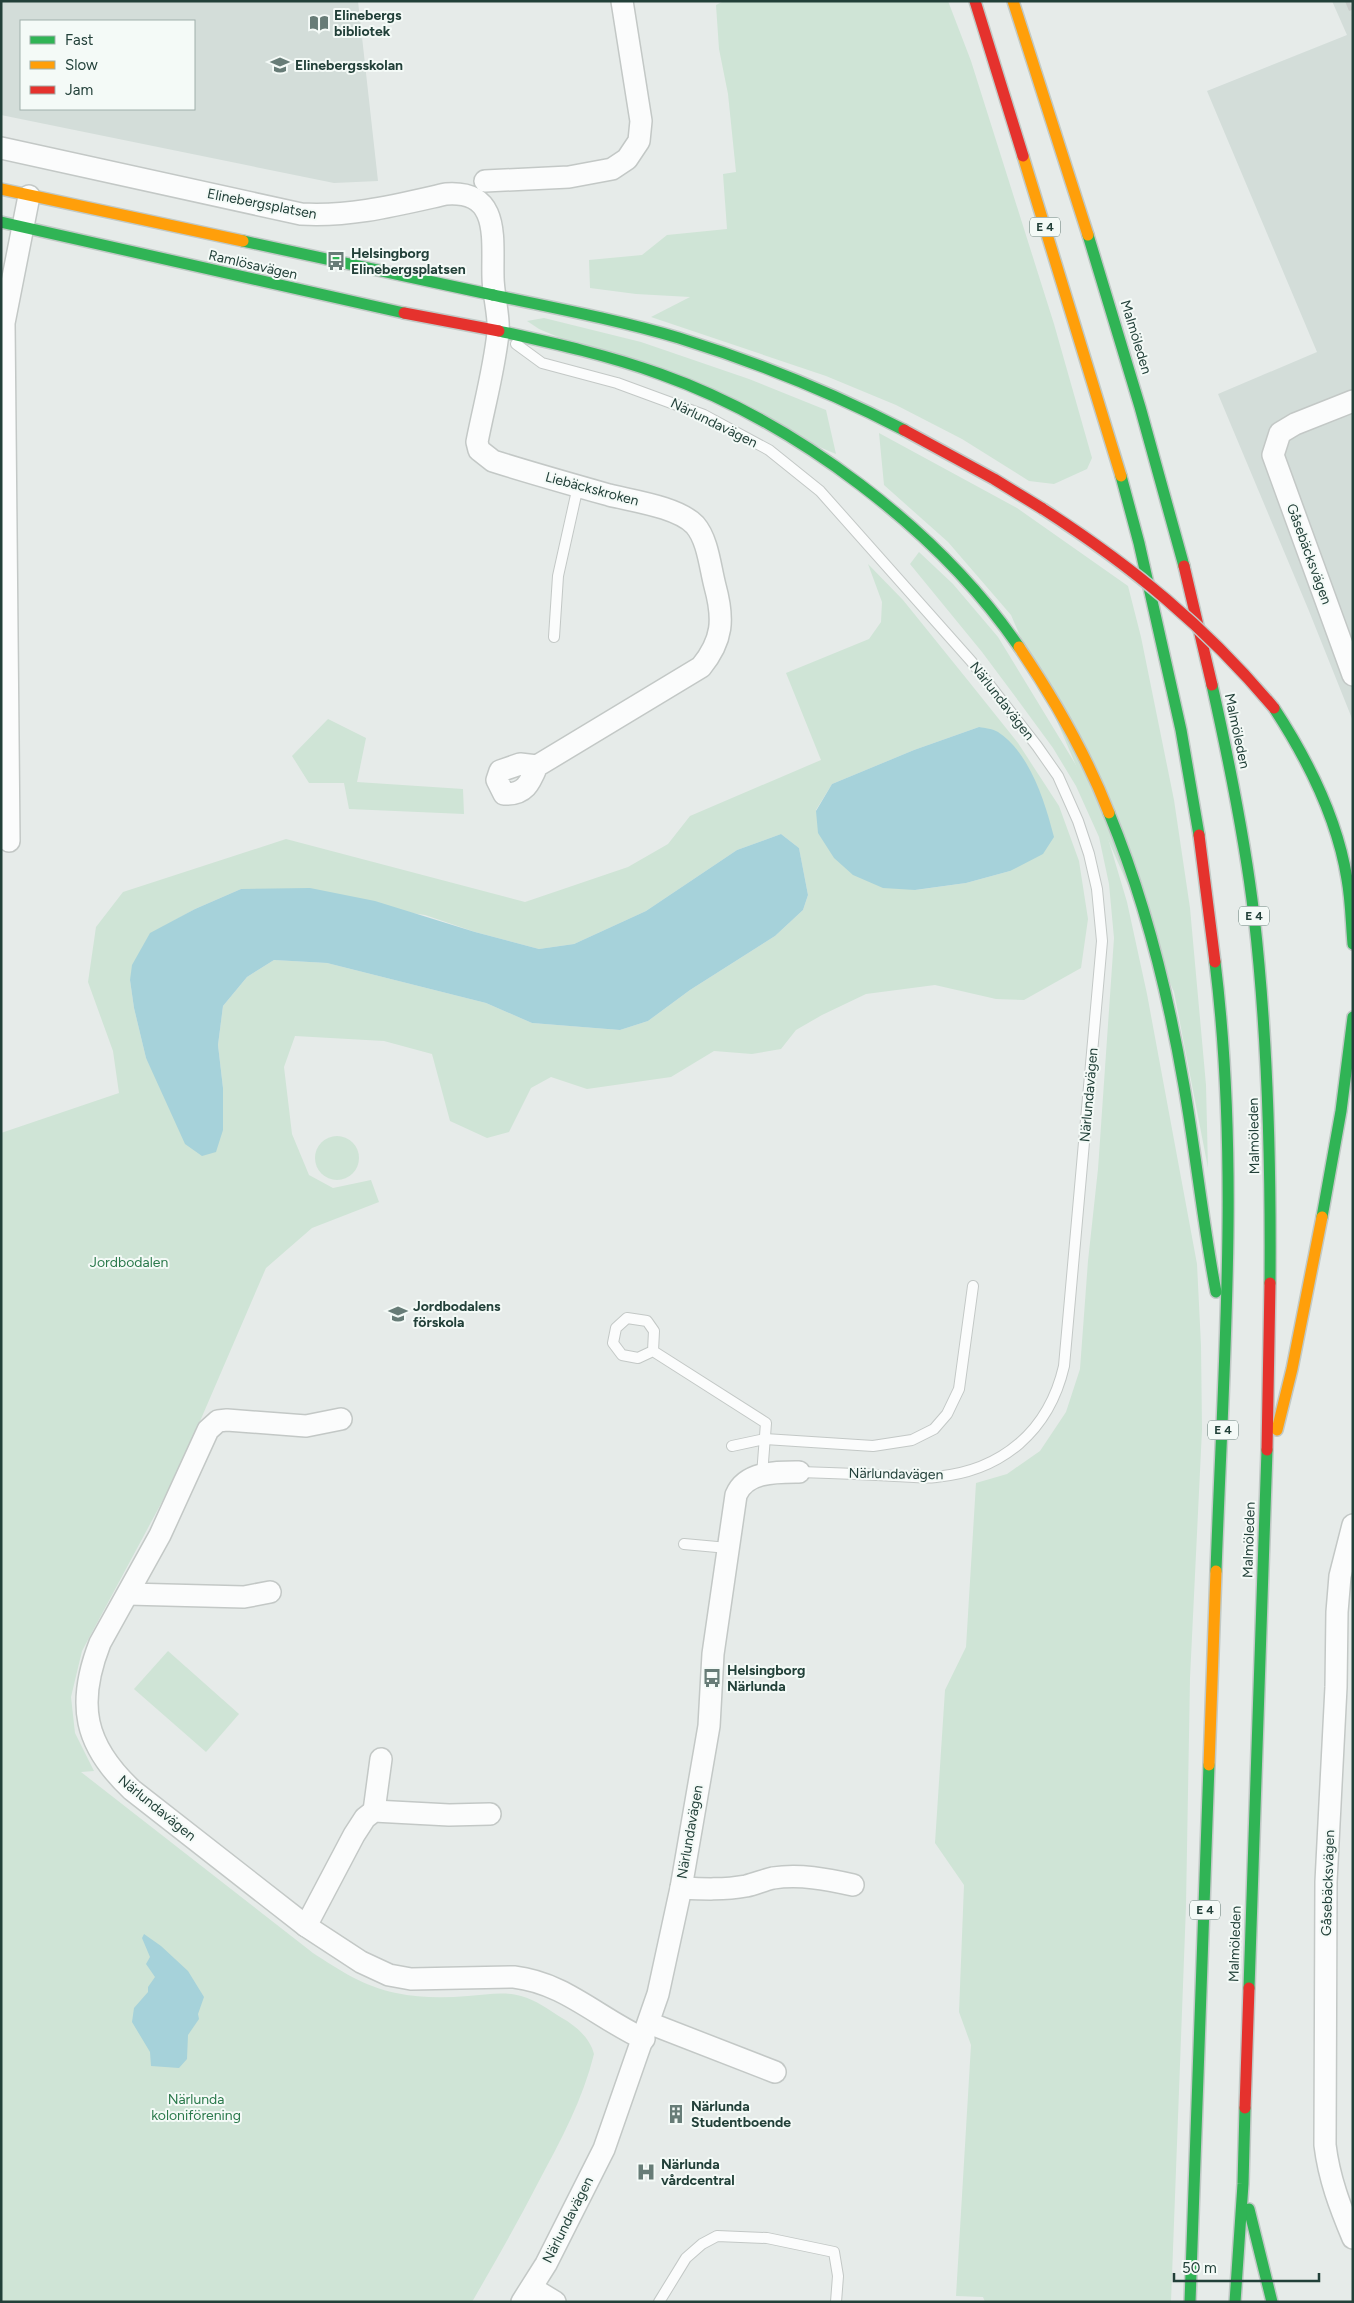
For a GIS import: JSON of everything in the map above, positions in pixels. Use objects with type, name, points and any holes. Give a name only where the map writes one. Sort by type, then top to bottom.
[{"type":"main road","name":"Malmöleden","points":[[976,1],[1114,452],[1161,634],[1197,818],[1216,970],[1228,1182],[1227,1342],[1218,1527],[1190,2302]]},
{"type":"main road","name":"Malmöleden","points":[[1013,1],[1114,317],[1153,447],[1183,559],[1217,707],[1238,810],[1254,916],[1265,1043],[1271,1231],[1266,1473],[1242,2184],[1235,2302]]},
{"type":"main road","name":"Ramlösavägen","points":[[1,189],[632,326],[756,364],[822,391],[928,442],[1043,508],[1104,549],[1164,594],[1236,662],[1274,708],[1303,753],[1321,794],[1336,837],[1347,879],[1353,944]]},
{"type":"main road","name":"Ramlösavägen","points":[[1,222],[368,306],[499,331],[585,350],[632,364],[683,382],[761,421],[838,470],[884,503],[933,546],[967,582],[1013,641],[1051,697],[1076,740],[1117,831],[1150,934],[1171,1019],[1186,1090],[1204,1236],[1227,1342]]},
{"type":"main road","points":[[1266,1473],[1292,1377],[1330,1179],[1349,1065],[1353,1017]]},
{"type":"main road","points":[[1242,2184],[1272,2302]]},
{"type":"street","points":[[485,181],[569,177],[612,170],[627,158],[640,141],[641,121],[622,1]]},
{"type":"street","name":"Elinebergsplatsen","points":[[1,148],[301,214],[328,216],[362,212],[446,194],[464,194],[478,201],[492,224],[493,295],[499,331]]},
{"type":"street","points":[[9,841],[4,323],[29,196]]},
{"type":"street","name":"Liebäckskroken","points":[[499,331],[477,442],[480,450],[493,461],[678,514],[694,525],[701,535],[721,607],[720,631],[714,652],[701,667],[538,766]]},
{"type":"street","name":"Gåsebäcksvägen","points":[[1353,401],[1295,424],[1280,433],[1273,455],[1353,675]]},
{"type":"street","name":"Närlundavägen","points":[[341,1419],[306,1426],[227,1420],[212,1424],[199,1445],[160,1535],[100,1643],[89,1684],[87,1710],[94,1741],[101,1755],[114,1773],[132,1790],[306,1926],[361,1962],[389,1975],[410,1979],[514,1977],[531,1979],[555,1987],[619,2028],[646,2031],[775,2072]]},
{"type":"street","name":"Närlundavägen","points":[[555,2302],[527,2295],[604,2149],[646,2031],[681,1888],[709,1726],[713,1654],[736,1495],[739,1487],[745,1481],[762,1475],[799,1472]]},
{"type":"street","name":"Gåsebäcksvägen","points":[[1353,1525],[1340,1576],[1337,1612],[1336,1686],[1326,1882],[1325,2135],[1328,2170],[1353,2238]]},
{"type":"street","points":[[128,1594],[244,1597],[270,1592]]},
{"type":"street","points":[[306,1926],[354,1835],[365,1818],[374,1810],[381,1759]]},
{"type":"street","points":[[374,1810],[449,1815],[490,1814]]},
{"type":"street","name":"Närlundavägen","points":[[681,1888],[716,1890],[747,1886],[772,1878],[796,1877],[820,1878],[853,1885]]},
{"type":"lane","name":"Närlundavägen","points":[[499,331],[542,363],[617,382],[671,401],[738,432],[769,450],[820,491],[971,661],[1038,746],[1058,776],[1078,820],[1089,854],[1097,889],[1102,941],[1064,1366],[1051,1404],[1042,1420],[1018,1445],[990,1462],[962,1472],[934,1478],[799,1472]]},
{"type":"lane","points":[[554,637],[558,576],[578,486]]},
{"type":"lane","points":[[732,1446],[765,1439],[873,1446],[912,1440],[934,1429],[947,1414],[959,1389],[973,1286]]},
{"type":"lane","points":[[627,1318],[647,1321],[654,1331],[652,1351],[638,1358],[622,1355],[613,1343],[616,1328],[627,1318]]},
{"type":"lane","points":[[652,1351],[766,1423],[762,1475]]},
{"type":"lane","points":[[684,1544],[728,1548]]},
{"type":"lane","points":[[659,2302],[686,2258],[702,2244],[717,2236],[766,2238],[834,2252],[838,2276],[836,2302]]},
{"type":"shaded area","name":"Elinebergsskolan","points":[[1,1],[358,1],[378,181],[334,183],[1,115]]},
{"type":"shaded area","points":[[1332,1],[1353,1],[1353,721],[1218,394],[1317,352],[1207,91],[1347,35]]},
{"type":"green space","points":[[724,1],[948,1],[971,61],[1054,324],[1092,458],[1087,469],[1054,484],[1029,481],[962,439],[896,405],[826,376],[651,317],[690,297],[636,294],[590,288],[589,260],[642,255],[667,235],[727,229],[723,174],[736,172],[728,94],[719,49],[716,5]]},
{"type":"green space","points":[[544,318],[641,342],[749,379],[826,410],[836,454],[539,329],[527,321]]},
{"type":"green space","points":[[879,433],[1017,508],[1128,586],[1141,637],[1174,800],[1190,908],[1206,1085],[1208,1168],[1174,992],[1011,615],[948,542],[884,485]]},
{"type":"green space","points":[[919,552],[953,584],[998,637],[1079,770],[1107,835],[1127,902],[1147,994],[1197,1264],[1201,1345],[1202,1430],[1190,1678],[1186,1906],[1171,2302],[985,2302],[983,2297],[956,2296],[971,2045],[959,2012],[964,1885],[935,1843],[945,1690],[966,1647],[976,1483],[1007,1474],[1040,1451],[1066,1412],[1080,1369],[1088,1261],[1098,1169],[1114,938],[1109,884],[1099,837],[1076,786],[1053,748],[982,652],[910,564]]},
{"type":"green space","points":[[868,564],[903,600],[1018,743],[1059,806],[1079,861],[1088,919],[1081,968],[1024,1000],[996,999],[935,985],[866,994],[796,1030],[781,1049],[752,1054],[714,1051],[671,1077],[587,1089],[551,1077],[531,1088],[509,1132],[487,1138],[450,1121],[432,1054],[384,1041],[295,1036],[284,1067],[292,1134],[309,1175],[333,1188],[371,1180],[379,1202],[312,1228],[266,1268],[179,1470],[82,1651],[71,1697],[75,1733],[94,1771],[81,1772],[313,1953],[333,1966],[374,1987],[405,1995],[459,1997],[502,1994],[527,1998],[567,2021],[577,2029],[586,2038],[594,2054],[578,2103],[555,2150],[515,2227],[472,2302],[1,2302],[1,1133],[119,1093],[113,1051],[88,982],[96,927],[123,892],[286,839],[525,902],[628,867],[668,844],[690,816],[821,760],[786,673],[869,639],[881,622],[882,602]],"holes":[[[979,727],[1010,871],[966,883],[916,890],[816,810],[832,784],[914,750]],[[781,834],[799,848],[808,895],[803,910],[775,936],[690,990],[648,1021],[620,1030],[532,1023],[486,1003],[327,963],[274,960],[247,977],[223,1006],[218,1045],[223,1088],[223,1130],[157,1079],[146,1058],[134,1008],[130,980],[150,934],[195,909],[241,889],[425,915],[475,932],[539,949],[574,944],[646,911],[737,850]]]},
{"type":"green space","points":[[328,719],[366,738],[357,782],[463,789],[464,814],[349,809],[344,783],[309,783],[292,756]]},
{"type":"green space","points":[[341,1136],[353,1142],[358,1149],[358,1167],[353,1174],[346,1179],[333,1180],[325,1177],[318,1170],[315,1154],[318,1146],[325,1139]]},
{"type":"green space","points":[[168,1651],[239,1714],[206,1752],[134,1689]]},
{"type":"water","points":[[979,727],[996,731],[1009,741],[1019,752],[1035,779],[1054,837],[1043,854],[1010,871],[966,883],[915,890],[883,888],[853,875],[834,858],[818,833],[816,811],[832,784],[914,750]]},
{"type":"water","points":[[781,834],[799,848],[808,895],[803,910],[775,936],[690,990],[648,1021],[620,1030],[532,1023],[486,1003],[327,963],[274,960],[247,977],[223,1006],[218,1045],[223,1088],[223,1130],[216,1152],[202,1156],[185,1144],[146,1058],[134,1008],[130,980],[132,965],[150,933],[195,909],[241,889],[310,888],[375,901],[475,932],[539,949],[574,944],[646,911],[737,850]]},
{"type":"water","points":[[144,1934],[161,1946],[188,1971],[204,1997],[198,2014],[199,2019],[188,2035],[187,2059],[179,2068],[151,2066],[150,2052],[132,2022],[134,2008],[148,1992],[148,1987],[155,1977],[146,1964],[150,1957],[142,1938]]},
{"type":"railway","points":[[1347,1],[1353,15]]},
{"type":"traffic: fast","points":[[1,222],[404,313]]},
{"type":"traffic: fast","points":[[1088,235],[1140,407],[1184,566]]},
{"type":"traffic: fast","points":[[243,241],[493,295]]},
{"type":"traffic: fast","points":[[493,295],[633,326],[708,347],[822,391],[904,430]]},
{"type":"traffic: fast","points":[[499,331],[600,355],[660,374],[711,395],[762,420],[812,450],[860,484],[905,521],[948,561],[986,603],[1019,647]]},
{"type":"traffic: fast","points":[[1121,476],[1139,543],[1181,730],[1199,835]]},
{"type":"traffic: fast","points":[[1212,685],[1241,829],[1259,962],[1268,1100],[1270,1283]]},
{"type":"traffic: fast","points":[[1274,708],[1320,790],[1336,833],[1348,887],[1353,944]]},
{"type":"traffic: fast","points":[[1109,813],[1134,879],[1154,947],[1171,1016],[1216,1292]]},
{"type":"traffic: fast","points":[[1215,962],[1223,1038],[1228,1190],[1228,1266],[1216,1571]]},
{"type":"traffic: fast","points":[[1322,1217],[1341,1111],[1353,1017]]},
{"type":"traffic: fast","points":[[1249,1988],[1267,1450]]},
{"type":"traffic: fast","points":[[1190,2302],[1209,1765]]},
{"type":"traffic: fast","points":[[1235,2302],[1243,2184],[1245,2108]]},
{"type":"traffic: fast","points":[[1249,2209],[1272,2302]]},
{"type":"traffic: slow","points":[[1013,1],[1088,235]]},
{"type":"traffic: slow","points":[[1023,156],[1121,476]]},
{"type":"traffic: slow","points":[[1,189],[243,241]]},
{"type":"traffic: slow","points":[[1019,647],[1069,728],[1109,813]]},
{"type":"traffic: slow","points":[[1277,1430],[1292,1369],[1322,1217]]},
{"type":"traffic: slow","points":[[1209,1765],[1216,1571]]},
{"type":"traffic: jam","points":[[975,1],[1023,156]]},
{"type":"traffic: jam","points":[[404,313],[499,331]]},
{"type":"traffic: jam","points":[[904,430],[994,479],[1043,509]]},
{"type":"traffic: jam","points":[[1043,509],[1107,553],[1194,624],[1248,678],[1274,708]]},
{"type":"traffic: jam","points":[[1184,566],[1212,685]]},
{"type":"traffic: jam","points":[[1199,835],[1215,962]]},
{"type":"traffic: jam","points":[[1267,1450],[1270,1283]]},
{"type":"traffic: jam","points":[[1245,2108],[1249,1988]]},
{"type":"place","name":"Elinebergs bibliotek","points":[[319,23]]},
{"type":"place","name":"Elinebergsskolan","points":[[280,65]]},
{"type":"place","name":"Helsingborg Elinebergsplatsen","points":[[336,261]]},
{"type":"place","name":"Jordbodalens förskola","points":[[398,1314]]},
{"type":"place","name":"Helsingborg Närlunda","points":[[712,1678]]},
{"type":"place","name":"Närlunda Studentboende","points":[[676,2114]]},
{"type":"place","name":"Närlunda vårdcentral","points":[[646,2172]]},
{"type":"park label","name":"Jordbodalen","points":[[129,1262]]},
{"type":"park label","name":"Närlunda koloniförening","points":[[196,2108]]}]
